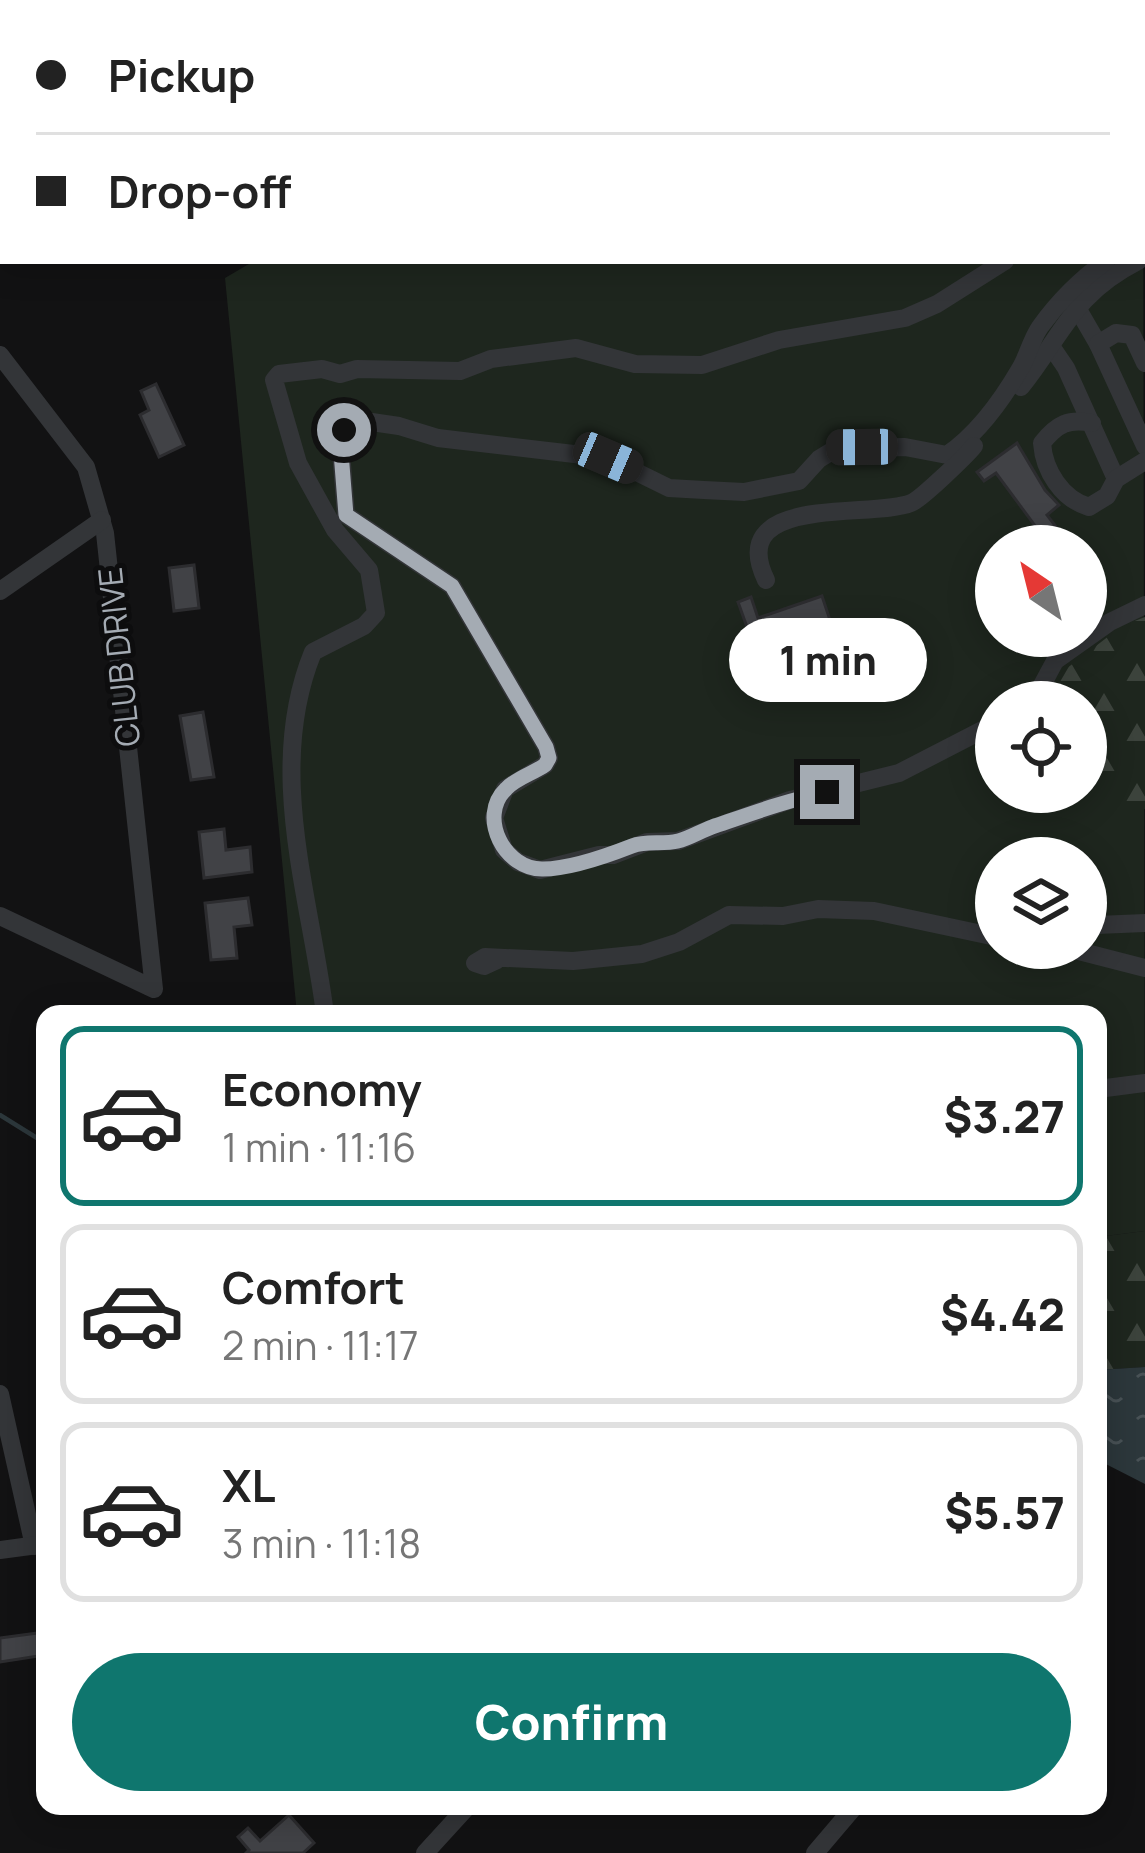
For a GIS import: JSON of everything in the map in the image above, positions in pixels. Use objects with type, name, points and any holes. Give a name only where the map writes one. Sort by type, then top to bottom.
[{"type":"street","points":[[324,1005],[288,766],[313,652],[364,626],[376,613],[375,596],[369,570],[334,530],[307,484],[288,436],[274,380],[279,374],[322,369],[340,374],[357,369],[460,371],[490,359],[576,348],[635,364],[702,364],[779,340],[904,317],[937,304],[1000,264]]},
{"type":"street","points":[[975,734],[899,772],[790,800],[678,842],[647,842],[614,856],[599,855],[540,870],[518,862],[496,834],[497,804],[505,789],[545,765],[549,758],[546,747],[452,586],[346,515],[333,435],[358,420],[376,421],[438,438],[608,458],[669,488],[744,492],[799,481],[837,448],[905,447],[947,455],[994,408],[1022,367],[1036,331],[1102,264]]},
{"type":"street","points":[[766,580],[756,554],[759,542],[778,524],[838,509],[906,506],[926,494],[963,459],[1051,346],[1076,306],[1109,276],[1132,264]]},
{"type":"street","points":[[1076,306],[1145,446]]},
{"type":"street","points":[[1097,344],[1116,333],[1132,335],[1145,363]]},
{"type":"street","points":[[1051,346],[1066,368],[1116,479]]},
{"type":"street","name":"CLUB DRIVE","points":[[0,356],[86,467],[102,520],[154,989],[0,916]]},
{"type":"street","points":[[1092,423],[1074,419],[1053,429],[1042,443],[1044,465],[1074,503],[1090,507],[1107,496],[1116,479],[1145,461]]},
{"type":"street","points":[[0,591],[102,520]]},
{"type":"street","points":[[1045,681],[1055,662],[1110,622],[1145,605]]},
{"type":"street","points":[[497,959],[573,961],[641,954],[679,942],[729,916],[783,916],[818,909],[874,911],[975,933]]},
{"type":"street","points":[[1107,925],[1145,923]]},
{"type":"street","points":[[1107,958],[1145,968]]},
{"type":"street","points":[[1107,1088],[1145,1083]]},
{"type":"street","points":[[0,1394],[36,1530]]},
{"type":"street","points":[[0,1550],[36,1546]]},
{"type":"street","points":[[424,1853],[460,1815]]},
{"type":"street","points":[[815,1853],[847,1815]]},
{"type":"green space","points":[[249,264],[1143,264],[1145,1231],[1107,1236],[1107,1005],[296,1005],[225,278]]},
{"type":"green space","points":[[1145,617],[1145,809],[1108,812],[1107,681],[1059,681],[1058,675],[1082,657],[1107,657],[1107,637]]},
{"type":"green space","points":[[1145,1231],[1145,1367],[1107,1369],[1107,1236]]},
{"type":"water","points":[[1145,1367],[1145,1484],[1107,1465],[1107,1369]]},
{"type":"building","points":[[156,384],[184,445],[159,457],[140,415],[149,410],[141,391]]},
{"type":"building","points":[[1017,443],[1059,505],[1047,515],[1055,525],[1034,525],[996,473],[984,481],[977,472]]},
{"type":"building","points":[[194,565],[199,608],[174,611],[169,568]]},
{"type":"building","points":[[822,596],[833,629],[757,655],[738,602],[751,597],[758,618]]},
{"type":"building","points":[[203,712],[214,777],[191,780],[180,716]]},
{"type":"building","points":[[224,829],[226,850],[250,847],[252,872],[204,878],[199,832]]},
{"type":"building","points":[[248,898],[252,925],[234,927],[237,958],[211,960],[205,903]]},
{"type":"building","points":[[36,1633],[36,1656],[0,1662],[0,1638]]},
{"type":"building","points":[[289,1815],[314,1843],[303,1853],[246,1853],[249,1850],[238,1837],[248,1828],[260,1841]]},
{"type":"waterway","points":[[0,1115],[36,1137]]},
{"type":"route","points":[[344,430],[340,440],[346,515],[452,586],[546,747],[549,758],[545,765],[505,789],[497,804],[496,834],[518,862],[540,870],[599,855],[614,856],[647,842],[678,842],[790,800],[827,792]]}]
